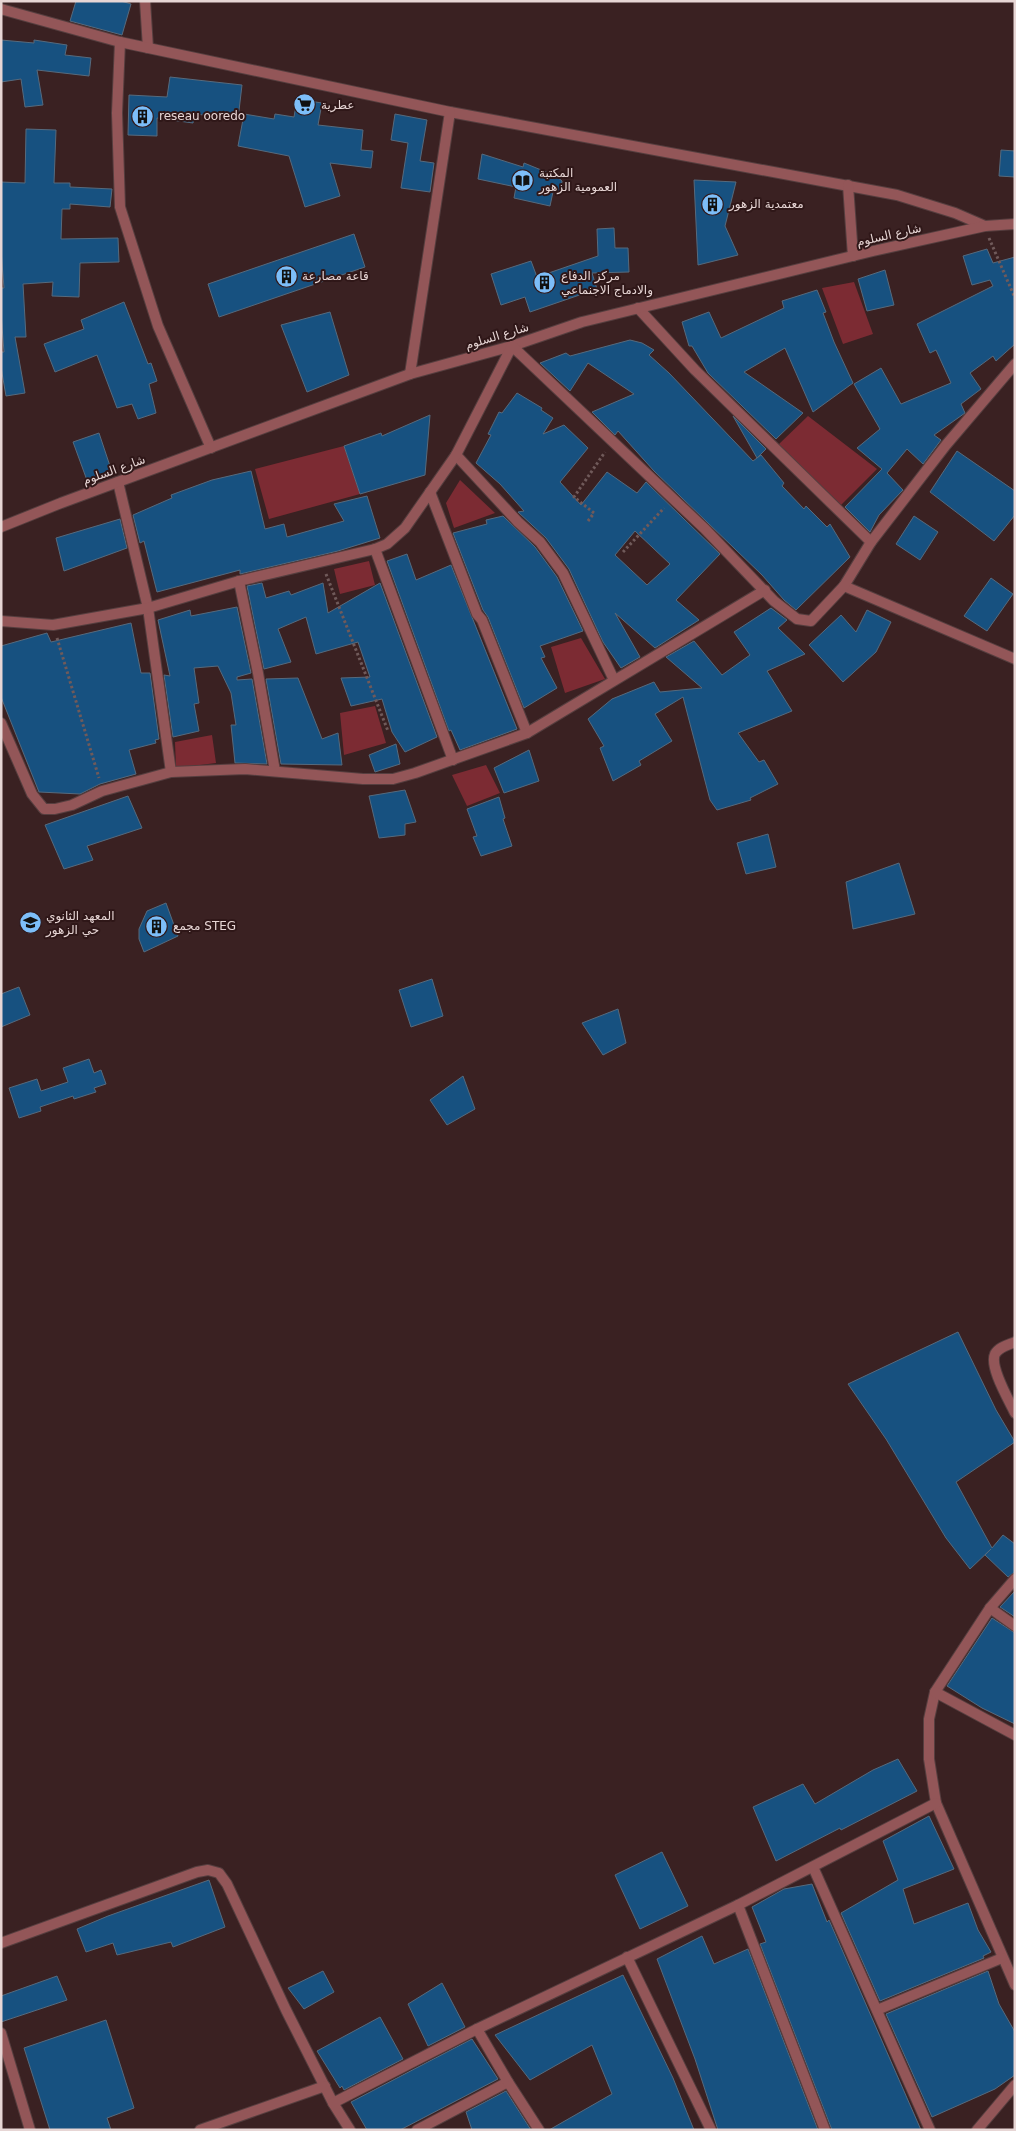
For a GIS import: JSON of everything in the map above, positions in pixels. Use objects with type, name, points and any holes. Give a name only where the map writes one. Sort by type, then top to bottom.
[{"type":"street","points":[[145,1],[148,48]]},
{"type":"street","points":[[1,9],[120,42],[450,112],[897,195],[955,213],[984,226]]},
{"type":"street","points":[[120,42],[117,113],[120,207],[158,326],[211,448]]},
{"type":"street","points":[[410,374],[450,112]]},
{"type":"street","points":[[848,185],[853,256]]},
{"type":"street","name":"شارع السلوم","points":[[1,527],[410,374],[512,346],[582,322],[984,226],[1015,224]]},
{"type":"street","points":[[638,308],[695,370],[871,542]]},
{"type":"street","points":[[1,621],[53,625],[148,608],[239,581],[375,549],[387,544],[400,533],[456,455],[512,346],[673,498],[774,601],[797,619],[811,622],[844,586],[871,542],[946,445],[1015,364]]},
{"type":"street","points":[[456,455],[518,522],[540,542],[563,573],[614,680]]},
{"type":"street","points":[[118,482],[148,608],[171,772]]},
{"type":"street","points":[[430,492],[477,614],[482,620],[527,733]]},
{"type":"street","points":[[375,549],[453,760]]},
{"type":"street","points":[[239,581],[258,673],[275,771]]},
{"type":"street","points":[[844,586],[1015,659]]},
{"type":"street","points":[[1,723],[32,794],[44,810],[72,805],[102,791],[171,772],[245,769],[393,779],[422,771],[527,733],[765,590]]},
{"type":"street","points":[[1015,1342],[1000,1349],[994,1355],[994,1362],[999,1381],[1015,1412]]},
{"type":"street","points":[[1015,1579],[990,1608],[935,1692],[929,1719],[929,1759],[936,1803],[1002,1958],[1015,1984]]},
{"type":"street","points":[[990,1608],[1015,1626]]},
{"type":"street","points":[[935,1692],[1015,1734]]},
{"type":"street","points":[[333,2103],[477,2029],[738,1905],[936,1803]]},
{"type":"street","points":[[813,1867],[930,2130]]},
{"type":"street","points":[[1,1943],[197,1872],[208,1870],[219,1873],[227,1884],[286,2010],[333,2103],[350,2130]]},
{"type":"street","points":[[738,1905],[825,2130]]},
{"type":"street","points":[[627,1957],[711,2130]]},
{"type":"street","points":[[877,2010],[1002,1958]]},
{"type":"street","points":[[477,2029],[539,2130]]},
{"type":"street","points":[[1,2033],[30,2130]]},
{"type":"street","points":[[417,2130],[508,2082]]},
{"type":"street","points":[[200,2130],[325,2086]]},
{"type":"street","points":[[977,2130],[1015,2086]]},
{"type":"path","points":[[984,226],[1015,298]]},
{"type":"path","points":[[588,521],[594,513],[574,497],[613,441]]},
{"type":"path","points":[[623,552],[673,498]]},
{"type":"path","points":[[321,562],[388,731]]},
{"type":"path","points":[[53,625],[102,791]]},
{"type":"shaded area","points":[[854,282],[873,334],[843,344],[822,288]]},
{"type":"shaded area","points":[[808,416],[877,469],[841,505],[778,445]]},
{"type":"shaded area","points":[[344,446],[360,494],[269,519],[255,469]]},
{"type":"shaded area","points":[[460,480],[495,513],[454,528],[446,503]]},
{"type":"shaded area","points":[[369,561],[375,585],[340,594],[334,569]]},
{"type":"shaded area","points":[[581,638],[605,679],[565,693],[551,647]]},
{"type":"shaded area","points":[[375,706],[386,743],[344,755],[340,713]]},
{"type":"shaded area","points":[[212,735],[216,763],[176,768],[175,742]]},
{"type":"shaded area","points":[[486,765],[500,793],[467,806],[452,775]]},
{"type":"building","points":[[76,1],[121,1],[131,4],[122,35],[70,21]]},
{"type":"building","points":[[1,40],[34,43],[34,40],[67,45],[65,55],[91,58],[89,76],[37,70],[43,105],[25,107],[21,79],[1,82]]},
{"type":"building","points":[[170,77],[242,85],[238,119],[195,114],[193,123],[157,118],[157,136],[128,135],[129,95],[167,97]]},
{"type":"building","points":[[297,99],[322,103],[318,125],[363,130],[361,150],[373,151],[371,168],[330,163],[340,196],[305,207],[289,156],[238,146],[244,114],[274,119],[275,114],[294,117]]},
{"type":"building","points":[[395,114],[427,120],[420,161],[434,163],[430,192],[401,188],[408,143],[391,140]]},
{"type":"building","points":[[26,129],[56,130],[54,183],[70,183],[70,187],[112,189],[110,207],[70,204],[70,209],[62,209],[61,239],[118,238],[119,262],[80,263],[79,297],[52,296],[53,282],[23,284],[26,337],[15,337],[25,393],[6,396],[1,367],[1,352],[4,352],[1,288],[4,288],[1,250],[1,182],[25,183]]},
{"type":"building","points":[[1001,150],[1015,151],[1015,177],[999,176]]},
{"type":"building","name":"المكتبة العمومية الزهور","points":[[482,154],[523,167],[524,163],[556,176],[562,181],[560,193],[553,192],[550,206],[514,198],[516,187],[478,179]]},
{"type":"building","name":"معتمدية الزهور","points":[[694,180],[736,182],[725,226],[738,255],[698,265]]},
{"type":"building","name":"مركز الدفاع والادماج الاجنماعي","points":[[614,228],[615,248],[628,248],[629,272],[592,273],[597,289],[530,312],[525,297],[501,305],[491,274],[531,261],[537,277],[598,256],[597,229]]},
{"type":"building","name":"قاعة مصارعة","points":[[354,234],[365,267],[219,317],[208,284]]},
{"type":"building","points":[[987,249],[993,263],[1015,257],[1015,344],[996,361],[993,356],[970,373],[981,389],[961,404],[965,413],[934,435],[941,440],[923,464],[907,449],[887,473],[903,490],[879,515],[870,532],[845,507],[882,469],[857,448],[880,429],[854,384],[881,368],[901,404],[951,383],[936,350],[930,353],[917,324],[993,286],[990,280],[972,285],[963,256]]},
{"type":"building","points":[[885,270],[894,305],[867,311],[858,279]]},
{"type":"building","points":[[817,290],[826,312],[823,313],[834,342],[853,383],[813,412],[785,348],[744,372],[803,413],[776,439],[708,373],[692,346],[689,346],[682,322],[709,312],[721,338],[784,308],[782,301]]},
{"type":"building","points":[[124,302],[148,364],[151,363],[157,381],[149,384],[156,413],[138,419],[132,404],[117,408],[97,355],[55,372],[44,344],[84,329],[81,320]]},
{"type":"building","name":"قاعة مصارعة","points":[[330,312],[349,375],[307,392],[281,325]]},
{"type":"building","points":[[630,340],[642,343],[654,350],[649,355],[669,373],[753,461],[761,455],[784,483],[782,486],[804,509],[806,506],[827,527],[830,524],[850,557],[796,610],[654,471],[618,431],[615,435],[592,412],[634,394],[588,363],[570,391],[540,363],[566,353],[570,356]]},
{"type":"building","points":[[517,393],[542,408],[541,410],[553,418],[543,434],[564,425],[588,448],[560,482],[581,505],[607,472],[637,493],[646,482],[720,554],[676,600],[699,620],[655,648],[615,613],[640,657],[621,668],[603,642],[569,569],[546,538],[518,512],[524,511],[500,484],[476,463],[491,435],[488,434],[499,412],[502,413]],"holes":[[[635,531],[670,564],[647,585],[615,555]]]},
{"type":"building","points":[[430,415],[425,475],[360,494],[344,446],[381,433],[382,436]]},
{"type":"building","points":[[733,416],[766,449],[757,458]]},
{"type":"building","points":[[99,433],[113,475],[88,483],[73,442]]},
{"type":"building","points":[[957,451],[1015,491],[1015,515],[994,541],[930,492]]},
{"type":"building","points":[[251,471],[265,529],[284,524],[287,537],[344,521],[334,504],[367,496],[380,538],[338,551],[240,574],[240,570],[157,592],[144,541],[140,543],[133,515],[172,498],[171,495],[212,480]]},
{"type":"building","points":[[503,516],[535,547],[557,577],[583,631],[540,646],[545,657],[541,658],[557,688],[524,708],[453,533],[487,524],[486,520]]},
{"type":"building","points":[[914,516],[938,532],[920,560],[896,544]]},
{"type":"building","points":[[120,519],[127,548],[64,571],[56,538]]},
{"type":"building","points":[[407,554],[416,580],[451,565],[517,729],[460,750],[451,730],[449,731],[387,561]]},
{"type":"building","points":[[991,578],[1013,594],[987,631],[964,616]]},
{"type":"building","points":[[262,583],[266,598],[289,591],[291,595],[323,583],[328,613],[380,583],[437,737],[405,752],[392,732],[382,699],[351,706],[341,678],[370,677],[358,642],[316,654],[306,617],[278,629],[291,662],[264,669],[247,586]]},
{"type":"building","points":[[237,607],[251,673],[237,677],[237,680],[252,679],[267,764],[235,763],[231,725],[236,725],[231,693],[218,666],[194,668],[199,703],[194,704],[199,731],[173,737],[164,675],[170,676],[158,620],[190,610],[191,616]]},
{"type":"building","points":[[771,608],[787,620],[778,628],[805,654],[767,671],[792,711],[738,733],[759,762],[764,760],[778,784],[750,798],[751,800],[717,810],[710,800],[683,697],[655,714],[672,741],[639,761],[641,765],[613,781],[600,748],[604,746],[588,719],[612,699],[654,682],[660,692],[702,688],[666,657],[694,641],[722,675],[750,655],[734,632]]},
{"type":"building","points":[[867,610],[891,622],[876,652],[843,682],[809,645],[841,615],[856,632]]},
{"type":"building","points":[[131,623],[141,673],[150,673],[159,739],[155,740],[156,743],[129,750],[136,774],[100,784],[80,794],[39,792],[1,697],[1,646],[47,633],[51,642]]},
{"type":"building","points":[[298,678],[322,739],[338,733],[342,765],[281,764],[266,679]]},
{"type":"building","points":[[396,744],[400,764],[375,772],[369,755]]},
{"type":"building","points":[[529,750],[539,781],[504,793],[494,768]]},
{"type":"building","points":[[405,790],[416,822],[405,824],[405,835],[379,838],[369,796]]},
{"type":"building","points":[[128,796],[142,828],[87,846],[93,860],[64,869],[45,825]]},
{"type":"building","points":[[499,797],[505,818],[503,819],[512,846],[481,856],[473,837],[477,836],[467,809]]},
{"type":"building","points":[[768,834],[776,867],[746,874],[737,843]]},
{"type":"building","points":[[899,863],[915,914],[853,929],[846,882]]},
{"type":"building","name":"مجمع STEG","points":[[166,903],[178,936],[144,952],[139,939],[139,929],[147,911]]},
{"type":"building","points":[[432,979],[443,1016],[411,1027],[399,990]]},
{"type":"building","points":[[19,987],[30,1015],[1,1027],[1,994]]},
{"type":"building","points":[[618,1009],[626,1043],[603,1055],[582,1023]]},
{"type":"building","points":[[89,1059],[94,1073],[101,1070],[106,1084],[94,1088],[96,1092],[74,1099],[73,1096],[40,1107],[41,1111],[19,1118],[9,1088],[37,1079],[41,1091],[68,1082],[63,1068]]},
{"type":"building","points":[[463,1076],[475,1109],[447,1125],[430,1100]]},
{"type":"building","points":[[958,1332],[996,1410],[1015,1442],[956,1482],[992,1548],[1003,1535],[1015,1544],[1015,1572],[1008,1577],[985,1555],[991,1549],[970,1569],[946,1538],[886,1439],[848,1384]]},
{"type":"building","points":[[1015,1591],[1015,1617],[1000,1607]]},
{"type":"building","points":[[992,1618],[1015,1633],[1015,1724],[982,1708],[947,1686]]},
{"type":"building","points":[[898,1759],[917,1791],[776,1861],[753,1807],[803,1784],[815,1804],[873,1770]]},
{"type":"building","points":[[929,1816],[954,1869],[903,1889],[914,1924],[968,1903],[978,1930],[991,1952],[983,1956],[984,1958],[880,2001],[841,1913],[898,1880],[883,1841]]},
{"type":"building","points":[[662,1852],[688,1906],[640,1929],[615,1875]]},
{"type":"building","points":[[209,1880],[225,1927],[173,1947],[171,1942],[117,1955],[113,1943],[86,1952],[77,1929]]},
{"type":"building","points":[[812,1884],[827,1922],[829,1920],[921,2130],[832,2130],[760,1944],[766,1942],[752,1907],[784,1889]]},
{"type":"building","points":[[702,1936],[714,1964],[748,1949],[818,2130],[718,2130],[695,2059],[657,1959]]},
{"type":"building","points":[[323,1971],[334,1992],[304,2009],[288,1988]]},
{"type":"building","points":[[988,1971],[999,2004],[1015,2032],[1015,2075],[995,2089],[932,2117],[886,2014]]},
{"type":"building","points":[[623,1975],[673,2078],[694,2130],[549,2130],[612,2094],[592,2045],[530,2080],[495,2035]]},
{"type":"building","points":[[57,1976],[67,2000],[1,2022],[1,1996]]},
{"type":"building","points":[[442,1983],[465,2027],[428,2046],[408,2004]]},
{"type":"building","points":[[380,2017],[403,2059],[344,2090],[342,2086],[340,2088],[317,2051]]},
{"type":"building","points":[[106,2020],[134,2108],[107,2118],[111,2130],[50,2130],[24,2048]]},
{"type":"building","points":[[472,2039],[498,2079],[400,2130],[367,2130],[351,2102]]},
{"type":"building","points":[[506,2091],[531,2130],[472,2130],[466,2112]]},
{"type":"place","name":"عطرية","points":[[305,105]]},
{"type":"place","name":"reseau ooredo","points":[[143,116]]},
{"type":"place","name":"المكتبة العمومية الزهور","points":[[523,180]]},
{"type":"place","name":"معتمدية الزهور","points":[[713,204]]},
{"type":"place","name":"قاعة مصارعة","points":[[286,276]]},
{"type":"place","name":"مركز الدفاع والادماج الاجنماعي","points":[[545,283]]},
{"type":"place","name":"المعهد الثانوي حي الزهور","points":[[30,923]]},
{"type":"place","name":"مجمع STEG","points":[[157,926]]}]
